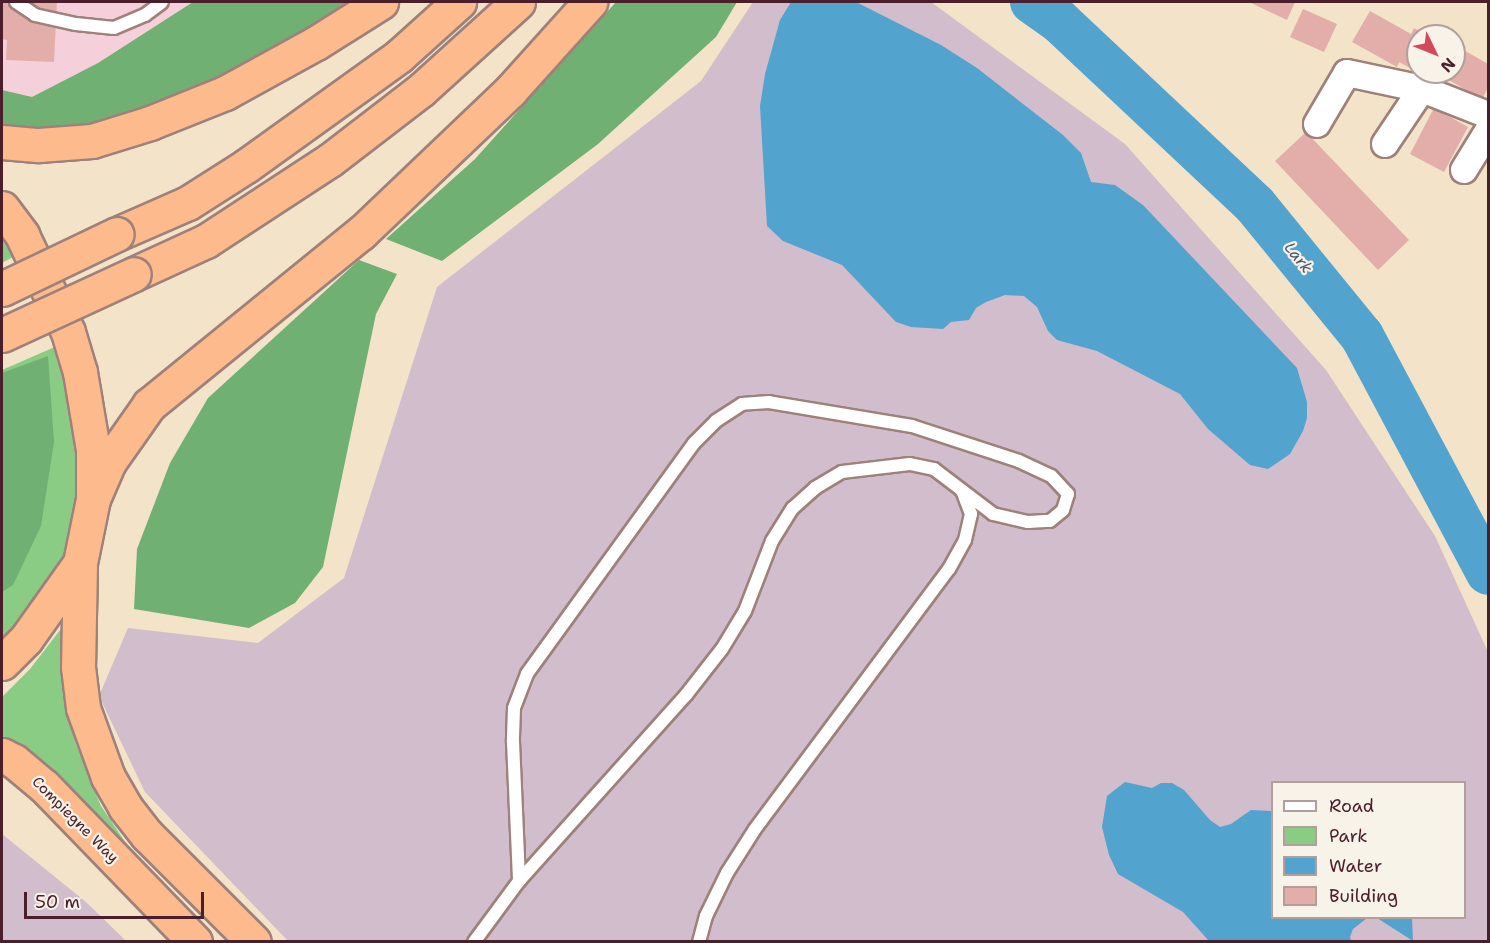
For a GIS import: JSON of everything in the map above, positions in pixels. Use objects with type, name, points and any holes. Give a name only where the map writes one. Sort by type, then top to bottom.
[{"type":"highway","points":[[2,142],[39,145],[92,141],[150,123],[225,93],[316,44],[381,2]]},
{"type":"highway","points":[[2,289],[188,203],[255,160],[399,56],[459,2]]},
{"type":"highway","points":[[2,335],[206,241],[330,160],[421,90],[518,2]]},
{"type":"highway","points":[[93,499],[109,462],[149,405],[361,233],[510,91],[590,2]]},
{"type":"highway","points":[[2,208],[22,235],[71,342],[88,409],[93,450],[93,499],[80,563],[78,667],[83,708],[108,777],[124,807],[147,836],[254,942]]},
{"type":"highway","points":[[2,663],[38,624],[80,563]]},
{"type":"highway","name":"Compiegne Way","points":[[2,755],[14,761],[44,786],[195,942]]},
{"type":"street","points":[[1317,124],[1347,73],[1422,89],[1488,115]]},
{"type":"street","points":[[1385,144],[1422,89]]},
{"type":"street","points":[[1464,170],[1488,131]]},
{"type":"lane","points":[[16,2],[35,15],[76,24],[114,28],[145,15],[162,2]]},
{"type":"lane","points":[[474,942],[519,882],[686,695],[722,649],[745,611],[763,570],[772,542],[794,508],[815,488],[842,472],[910,464],[934,469],[993,514],[1028,522],[1050,521],[1063,510],[1068,494],[1051,476],[1019,461],[912,426],[769,402],[742,404],[716,421],[694,443],[527,674],[514,708],[513,742],[519,882]]},
{"type":"lane","points":[[699,942],[706,916],[727,873],[755,829],[949,569],[965,540],[971,514],[962,490]]},
{"type":"shaded area","points":[[2,2],[193,2],[98,63],[32,98],[2,90]]},
{"type":"shaded area","points":[[753,2],[931,2],[1125,144],[1326,370],[1435,536],[1488,652],[1488,941],[288,941],[145,792],[99,696],[128,628],[258,643],[344,578],[437,287],[701,81]]},
{"type":"shaded area","points":[[2,834],[86,902],[126,941],[2,941]]},
{"type":"green space","points":[[193,2],[360,2],[272,56],[139,113],[70,134],[2,130],[2,90],[32,97],[98,63]]},
{"type":"green space","points":[[616,2],[737,2],[716,37],[598,144],[442,261],[386,239],[475,159]]},
{"type":"green space","points":[[2,238],[13,257],[2,263]]},
{"type":"green space","points":[[359,260],[397,274],[376,314],[323,567],[295,603],[249,628],[134,609],[137,549],[170,463],[208,398]]},
{"type":"green space","points":[[57,346],[69,375],[85,464],[69,554],[2,659],[2,370]]},
{"type":"green space","points":[[48,356],[54,442],[41,526],[13,585],[2,592],[2,373]]},
{"type":"green space","points":[[64,625],[69,715],[76,744],[101,806],[138,861],[104,821],[63,783],[2,746],[2,697],[30,669]]},
{"type":"water","points":[[791,2],[856,2],[941,45],[977,68],[1063,135],[1081,153],[1091,182],[1115,185],[1143,205],[1297,368],[1307,402],[1307,418],[1303,431],[1290,454],[1268,469],[1250,465],[1208,429],[1180,394],[1097,351],[1057,340],[1048,331],[1037,307],[1024,296],[1005,295],[986,302],[976,308],[969,320],[951,322],[943,329],[911,327],[896,322],[842,265],[783,241],[767,226],[760,106],[765,74],[780,20]]},
{"type":"water","points":[[1125,782],[1152,788],[1161,783],[1172,783],[1184,790],[1210,820],[1220,827],[1231,824],[1251,810],[1271,811],[1271,919],[1366,919],[1353,929],[1351,941],[1209,941],[1183,912],[1118,874],[1109,855],[1102,827],[1107,796]]},
{"type":"water","points":[[1379,919],[1412,919],[1413,941]]},
{"type":"building","points":[[2,2],[57,2],[54,62],[6,60],[7,40],[2,39]]},
{"type":"building","points":[[1249,2],[1295,2],[1287,20]]},
{"type":"building","points":[[1303,9],[1337,24],[1324,52],[1290,37]]},
{"type":"building","points":[[1370,11],[1406,31],[1406,66],[1399,62],[1397,67],[1352,42]]},
{"type":"building","points":[[1466,51],[1488,64],[1488,88],[1482,99],[1456,84],[1466,84]]},
{"type":"building","points":[[1434,108],[1468,127],[1444,172],[1410,154]]},
{"type":"building","points":[[1306,132],[1409,240],[1378,270],[1275,161]]},
{"type":"waterway","name":"Lark","points":[[1032,2],[1058,20],[1255,205],[1362,336],[1488,573]]}]
